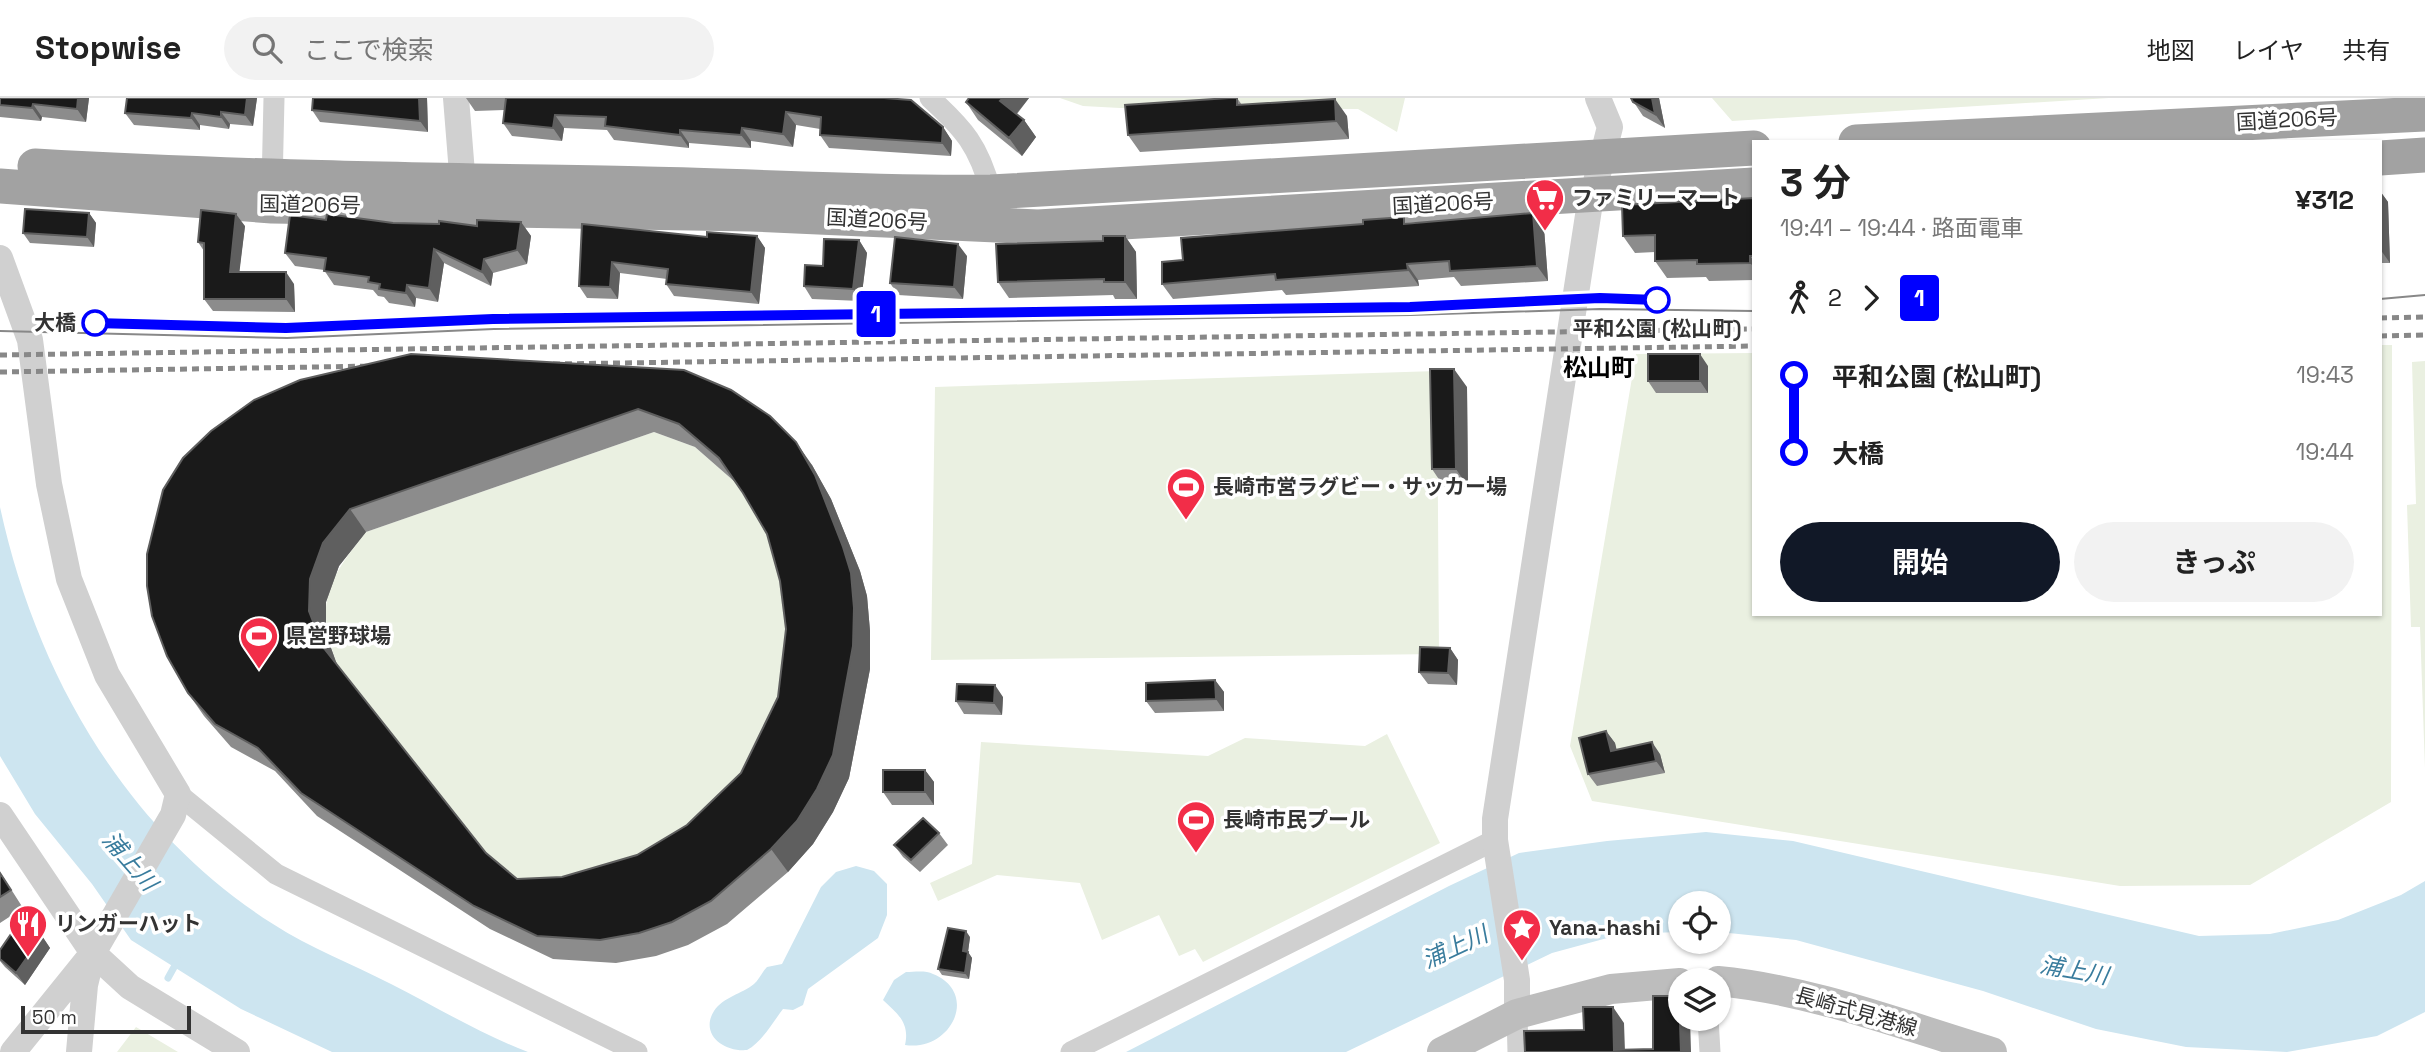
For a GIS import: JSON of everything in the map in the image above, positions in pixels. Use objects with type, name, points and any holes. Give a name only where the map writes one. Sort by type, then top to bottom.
[{"type":"highway","name":"国道206号","points":[[1884,140],[2347,107],[2425,114]]},
{"type":"highway","name":"国道206号","points":[[0,186],[464,193],[991,192],[1752,148]]},
{"type":"highway","points":[[2382,160],[2425,155]]},
{"type":"highway","name":"国道206号","points":[[0,163],[272,191]]},
{"type":"highway","name":"国道206号","points":[[464,193],[751,214],[1038,227],[1752,185]]},
{"type":"main road","name":"長崎式見港線","points":[[1731,982],[1756,985],[1818,1000],[1992,1052]]},
{"type":"main road","points":[[1442,1052],[1517,1014],[1611,989],[1668,984]]},
{"type":"street","points":[[272,191],[274,98]]},
{"type":"street","points":[[456,98],[464,193]]},
{"type":"street","points":[[930,98],[965,131],[982,160],[991,192]]},
{"type":"street","points":[[1518,1052],[1517,980],[1496,845],[1495,818],[1591,194],[1610,127],[1598,98]]},
{"type":"street","points":[[2382,160],[2425,170]]},
{"type":"street","points":[[0,258],[30,340],[49,484],[69,579],[107,674],[175,805],[276,874],[637,1052]]},
{"type":"street","points":[[13,1052],[93,953],[175,805]]},
{"type":"street","points":[[0,815],[93,953],[130,986],[237,1052]]},
{"type":"street","points":[[1071,1052],[1496,845]]},
{"type":"street","points":[[79,1052],[85,985],[93,953]]},
{"type":"street","points":[[1709,1031],[1710,1052]]},
{"type":"green space","points":[[1060,98],[1405,98],[1397,132],[1358,109],[1120,108],[1083,106]]},
{"type":"green space","points":[[1712,98],[2109,98],[1732,121]]},
{"type":"green space","points":[[2382,345],[2392,345],[2391,802],[2250,885],[2120,886],[1592,801],[1570,746],[1636,354],[1752,353],[1752,616],[2382,616]]},
{"type":"green space","points":[[2425,361],[2425,768],[2420,627],[2411,627],[2407,505],[2416,504],[2412,362]]},
{"type":"green space","name":"長崎市営ラグビー・サッカー場","points":[[1437,371],[1439,654],[931,660],[935,387]]},
{"type":"green space","name":"県営野球場","points":[[654,432],[695,447],[735,482],[783,557],[802,652],[757,796],[578,900],[503,876],[339,670],[327,629],[328,597],[341,566],[366,532]]},
{"type":"green space","name":"長崎市民プール","points":[[1387,734],[1440,843],[1203,962],[1195,949],[1179,956],[1159,915],[1102,940],[1080,883],[997,875],[938,901],[930,883],[972,864],[981,742],[1208,756],[1245,738],[1365,746]]},
{"type":"green space","points":[[136,1027],[178,1052],[117,1052]]},
{"type":"water","name":"浦上川","points":[[0,507],[16,569],[37,630],[63,688],[95,743],[132,795],[173,843],[221,886],[287,933],[476,1029],[528,1052],[332,1052],[241,1009],[131,940],[92,884],[35,814],[0,756]]},
{"type":"water","name":"浦上川","points":[[1706,832],[1793,841],[2199,936],[2270,934],[2338,920],[2401,895],[2425,881],[2425,1012],[2377,1036],[2287,1052],[2186,1047],[2096,1029],[1983,991],[1796,940],[1731,933],[1731,891],[1668,891],[1668,932],[1622,934],[1552,953],[1346,1052],[1126,1052],[1449,886],[1519,853],[1607,841]]},
{"type":"water","points":[[856,866],[874,871],[887,884],[887,915],[878,938],[808,989],[803,1005],[793,1010],[783,1009],[762,1037],[747,1050],[729,1048],[716,1040],[710,1027],[710,1019],[718,1006],[754,984],[767,967],[782,964],[821,887],[836,872]]},
{"type":"water","points":[[906,972],[933,974],[947,983],[955,994],[957,1007],[954,1019],[946,1031],[935,1040],[921,1045],[905,1045],[904,1025],[883,1000],[894,980]]},
{"type":"pier","points":[[2257,98],[2344,98],[2425,153],[2425,216],[2382,191],[2382,140],[2311,140]]},
{"type":"building","points":[[0,98],[78,98],[77,109],[33,104],[32,108],[0,105]]},
{"type":"building","points":[[127,98],[247,98],[245,115],[221,112],[221,117],[192,113],[191,118],[125,113]]},
{"type":"building","points":[[313,98],[419,98],[420,121],[312,110]]},
{"type":"building","points":[[506,98],[911,100],[943,127],[942,143],[820,135],[821,117],[786,112],[783,134],[742,128],[741,135],[680,130],[680,135],[605,126],[606,117],[555,115],[553,128],[503,123]]},
{"type":"building","points":[[969,98],[1003,98],[1000,101],[1024,120],[1009,138],[966,102]]},
{"type":"building","points":[[1237,98],[1237,105],[1335,99],[1336,121],[1128,135],[1125,105]]},
{"type":"building","points":[[1631,98],[1652,98],[1655,114],[1633,102]]},
{"type":"building","points":[[1752,198],[1750,263],[1697,264],[1697,260],[1655,261],[1655,235],[1623,236],[1622,205]]},
{"type":"building","points":[[25,209],[89,213],[87,237],[23,233]]},
{"type":"building","points":[[201,210],[236,214],[230,272],[286,272],[286,299],[204,299],[204,243],[198,242]]},
{"type":"building","points":[[1533,213],[1537,266],[1450,271],[1449,261],[1407,264],[1408,270],[1276,280],[1275,274],[1162,284],[1162,262],[1183,260],[1181,238],[1363,224],[1363,220],[1404,217],[1404,224]]},
{"type":"building","points":[[327,214],[393,223],[439,224],[439,221],[477,226],[477,220],[521,222],[517,250],[484,259],[482,272],[434,249],[429,288],[407,285],[406,293],[379,289],[380,284],[368,282],[369,277],[324,271],[326,258],[285,253],[290,215],[326,220]]},
{"type":"building","points":[[582,224],[707,237],[707,232],[757,236],[751,292],[666,284],[668,269],[612,262],[610,287],[579,286]]},
{"type":"building","points":[[1103,236],[1125,236],[1125,282],[1104,282],[1104,279],[998,282],[996,244],[1103,241]]},
{"type":"building","points":[[895,237],[958,244],[954,287],[890,283]]},
{"type":"building","points":[[824,239],[859,240],[853,289],[804,286],[805,265],[823,266]]},
{"type":"building","name":"県営野球場","points":[[411,354],[684,370],[731,390],[770,416],[796,442],[815,475],[851,573],[854,608],[853,646],[833,755],[817,789],[797,821],[771,849],[711,901],[672,922],[639,933],[600,940],[537,936],[474,906],[301,793],[258,748],[215,724],[188,693],[167,656],[152,616],[147,586],[147,554],[163,490],[183,458],[211,431],[254,400],[300,380]],"holes":[[[638,409],[679,424],[719,458],[767,534],[780,581],[786,629],[778,697],[741,773],[687,825],[637,855],[562,877],[517,879],[486,853],[323,647],[309,611],[310,579],[323,543],[350,509]]]},
{"type":"building","points":[[1648,354],[1700,354],[1700,381],[1648,381]]},
{"type":"building","points":[[1430,369],[1454,369],[1456,469],[1432,469]]},
{"type":"building","points":[[1420,647],[1450,648],[1448,673],[1419,672]]},
{"type":"building","points":[[1215,680],[1216,699],[1146,701],[1146,683]]},
{"type":"building","points":[[957,684],[995,685],[994,703],[956,701]]},
{"type":"building","points":[[1606,731],[1611,751],[1652,742],[1656,761],[1588,774],[1579,738]]},
{"type":"building","points":[[883,770],[925,770],[925,792],[883,792]]},
{"type":"building","points":[[923,818],[939,833],[911,860],[894,845]]},
{"type":"building","points":[[0,873],[11,890],[0,897]]},
{"type":"building","points":[[22,918],[42,936],[16,973],[0,959],[0,950]]},
{"type":"building","points":[[948,928],[966,931],[963,951],[968,952],[965,973],[938,969]]},
{"type":"building","points":[[1653,996],[1668,996],[1668,1031],[1680,1031],[1681,1052],[1525,1052],[1524,1031],[1584,1030],[1583,1007],[1613,1007],[1614,1050],[1653,1049]]},
{"type":"waterway","points":[[168,978],[178,960]]},
{"type":"tram line","points":[[2382,299],[2425,295]]},
{"type":"tram line","name":"1","points":[[95,323],[286,328],[493,319],[1410,307],[1600,298],[1657,300]]},
{"type":"tram line","points":[[0,331],[287,338],[494,329],[1411,315],[1600,309],[1752,311]]},
{"type":"tram line","points":[[87,323],[286,328],[486,319]]},
{"type":"railway","points":[[2382,318],[2425,317]]},
{"type":"railway","points":[[0,355],[1752,329]]},
{"type":"railway","points":[[2382,336],[2425,335]]},
{"type":"railway","points":[[553,364],[1752,346]]},
{"type":"railway","points":[[0,372],[378,366]]},
{"type":"place","name":"ファミリーマート","points":[[1545,232]]},
{"type":"place","name":"平和公園 (松山町)","points":[[1657,300]]},
{"type":"place","name":"大橋","points":[[95,323]]},
{"type":"place","name":"長崎市営ラグビー・サッカー場","points":[[1186,521]]},
{"type":"place","name":"県営野球場","points":[[259,670]]},
{"type":"place","name":"長崎市民プール","points":[[1196,854]]},
{"type":"place","name":"リンガーハット","points":[[28,958]]},
{"type":"place","name":"Yana-hashi","points":[[1522,962]]},
{"type":"district","name":"松山町","points":[[1599,368]]}]
